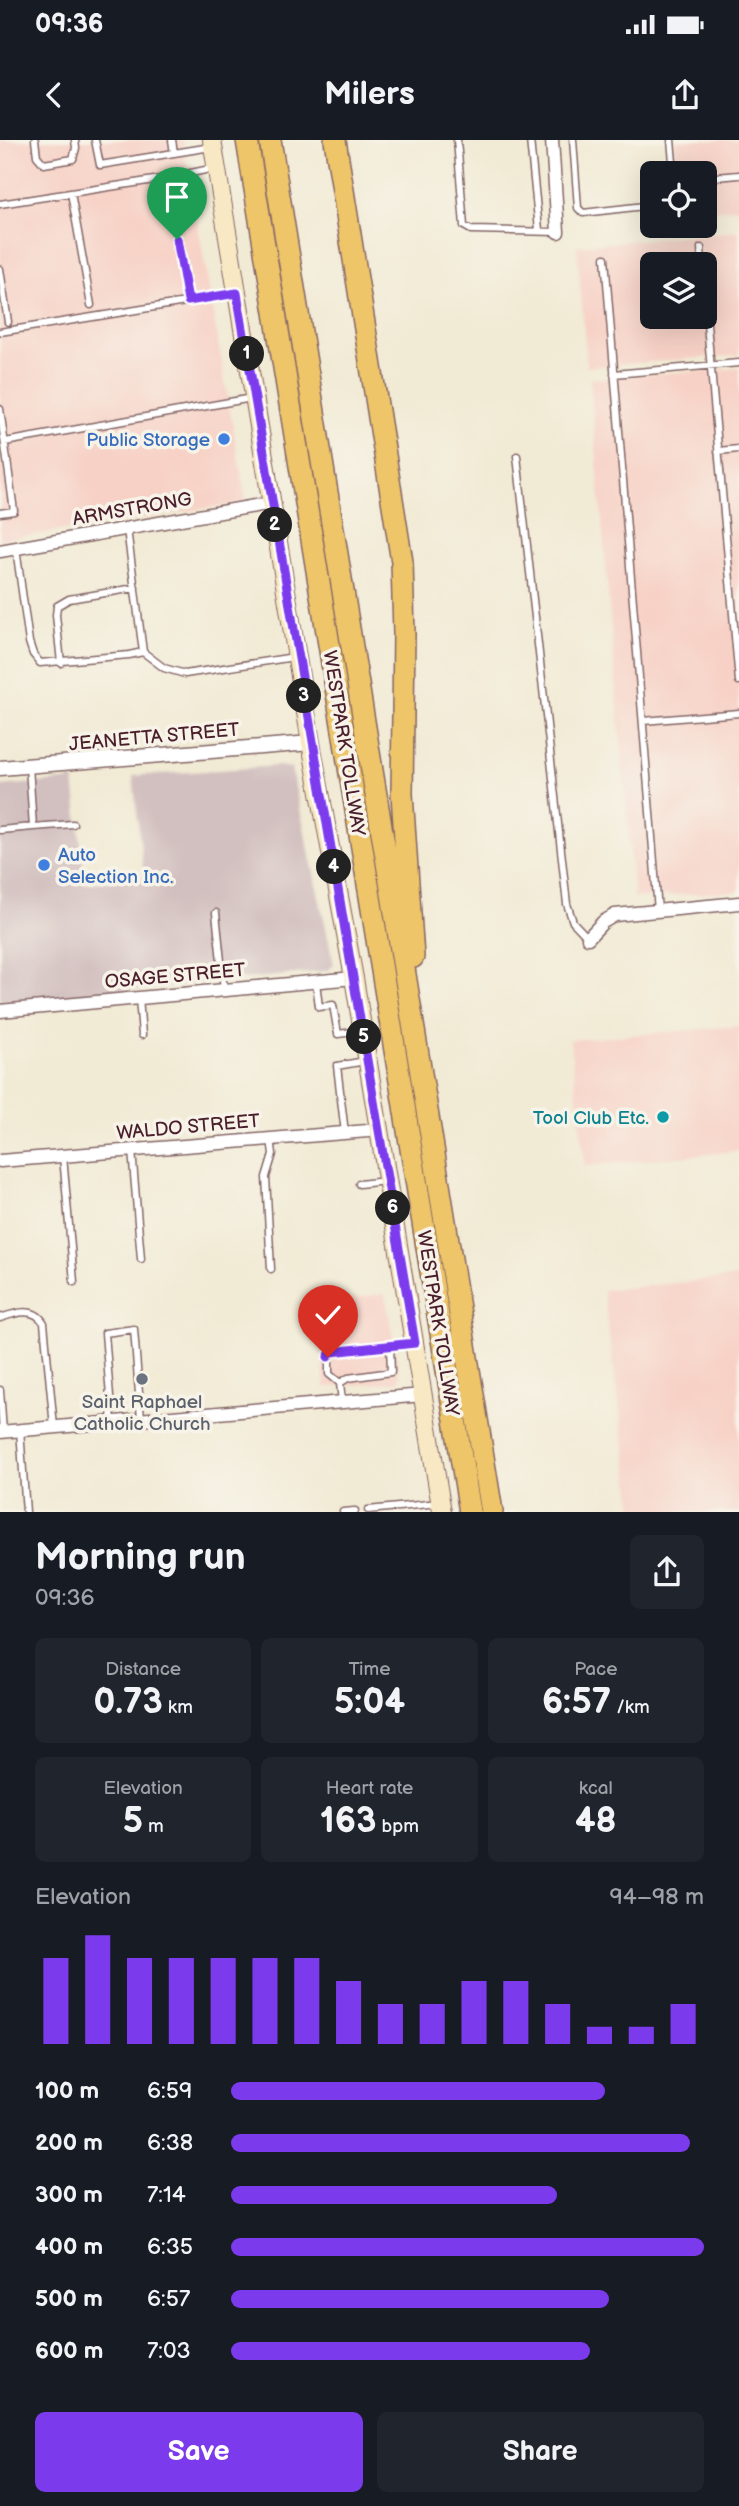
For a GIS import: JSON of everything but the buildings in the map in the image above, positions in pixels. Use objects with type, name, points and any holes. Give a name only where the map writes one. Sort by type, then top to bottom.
[{"type":"highway","name":"WESTPARK TOLLWAY","points":[[247,140],[470,1512]]},
{"type":"highway","name":"WESTPARK TOLLWAY","points":[[271,140],[492,1512]]},
{"type":"highway","points":[[335,140],[402,562],[402,794],[423,1092]]},
{"type":"main road","points":[[213,143],[311,743],[363,1030],[442,1508]]},
{"type":"street","points":[[552,140],[558,232]]},
{"type":"street","name":"ARMSTRONG","points":[[0,551],[272,503]]},
{"type":"street","name":"JEANETTA STREET","points":[[0,768],[311,743]]},
{"type":"street","points":[[588,938],[603,922],[615,915],[739,903]]},
{"type":"street","name":"OSAGE STREET","points":[[0,1011],[354,978]]},
{"type":"street","name":"WALDO STREET","points":[[0,1161],[380,1130]]},
{"type":"street","points":[[1,1432],[423,1395]]},
{"type":"lane","points":[[35,140],[37,156],[44,164],[73,159],[75,140]]},
{"type":"lane","points":[[95,140],[100,165],[174,153],[213,143]]},
{"type":"lane","points":[[172,140],[174,153]]},
{"type":"lane","points":[[457,140],[464,226],[471,230],[558,232]]},
{"type":"lane","points":[[530,140],[539,230]]},
{"type":"lane","points":[[573,140],[578,208],[583,213],[640,206]]},
{"type":"lane","points":[[671,140],[673,161]]},
{"type":"lane","points":[[0,204],[167,178],[217,167]]},
{"type":"lane","points":[[717,177],[739,175]]},
{"type":"lane","points":[[167,178],[188,301]]},
{"type":"lane","points":[[71,193],[91,305]]},
{"type":"lane","points":[[701,248],[701,252]]},
{"type":"lane","points":[[605,258],[658,911]]},
{"type":"lane","points":[[0,269],[8,322]]},
{"type":"lane","points":[[0,332],[237,293]]},
{"type":"lane","points":[[707,329],[730,585],[736,611],[739,681]]},
{"type":"lane","points":[[614,374],[739,363]]},
{"type":"lane","points":[[5,442],[254,398]]},
{"type":"lane","points":[[0,409],[15,511],[0,513]]},
{"type":"lane","points":[[718,451],[739,449]]},
{"type":"lane","points":[[517,456],[567,904],[573,922],[588,938]]},
{"type":"lane","points":[[127,529],[143,652]]},
{"type":"lane","points":[[16,548],[29,642],[40,663],[61,663],[143,652],[164,668],[185,674],[297,657]]},
{"type":"lane","points":[[729,570],[739,569]]},
{"type":"lane","points":[[730,585],[739,584]]},
{"type":"lane","points":[[61,663],[57,606],[69,599],[135,588]]},
{"type":"lane","points":[[643,721],[739,712]]},
{"type":"lane","points":[[29,766],[33,827]]},
{"type":"lane","points":[[0,830],[73,824]]},
{"type":"lane","points":[[216,913],[224,990]]},
{"type":"lane","points":[[316,982],[319,1007],[333,1005],[338,1034],[363,1030]]},
{"type":"lane","points":[[139,998],[142,1035]]},
{"type":"lane","points":[[345,1133],[337,1066],[368,1061]]},
{"type":"lane","points":[[271,1139],[273,1154],[266,1177],[271,1269]]},
{"type":"lane","points":[[132,1150],[141,1259]]},
{"type":"lane","points":[[63,1156],[74,1282]]},
{"type":"lane","points":[[359,1184],[388,1180]]},
{"type":"lane","points":[[0,1318],[15,1312],[29,1313],[41,1317],[44,1323],[54,1427]]},
{"type":"lane","points":[[113,1422],[104,1333],[134,1329],[141,1419]]},
{"type":"lane","points":[[342,1402],[340,1383],[329,1374],[328,1357],[331,1352],[415,1343]]},
{"type":"lane","points":[[340,1383],[348,1378],[391,1372],[390,1345]]},
{"type":"lane","points":[[0,1390],[1,1432]]},
{"type":"lane","points":[[20,1430],[26,1512]]},
{"type":"lane","points":[[368,1510],[442,1508]]},
{"type":"lane","points":[[343,1512],[355,1511]]},
{"type":"shaded area","points":[[0,140],[183,140],[246,502],[0,540]]},
{"type":"shaded area","points":[[675,140],[739,140],[739,208],[717,210],[717,161],[677,161]]},
{"type":"shaded area","points":[[739,231],[739,355],[587,367],[577,246],[663,238],[717,238],[717,233]]},
{"type":"shaded area","points":[[739,368],[739,891],[634,898],[590,379]]},
{"type":"shaded area","points":[[278,766],[291,768],[334,965],[326,971],[0,1003],[0,786],[74,780],[85,884],[144,877],[133,776]]},
{"type":"shaded area","points":[[739,1026],[739,1151],[585,1166],[570,1040]]},
{"type":"shaded area","points":[[739,1277],[739,1512],[634,1512],[603,1290]]},
{"type":"shaded area","points":[[385,1294],[400,1378],[397,1382],[325,1387],[318,1303]]},
{"type":"place","name":"Public Storage","points":[[224,439]]},
{"type":"place","name":"Auto Selection Inc.","points":[[44,865]]},
{"type":"place","name":"Tool Club Etc.","points":[[663,1117]]},
{"type":"place","name":"Saint Raphael Catholic Church","points":[[142,1379]]},
{"type":"route","points":[[177,239],[188,301],[237,293],[311,743],[354,978],[415,1343],[331,1352],[328,1357]]}]
